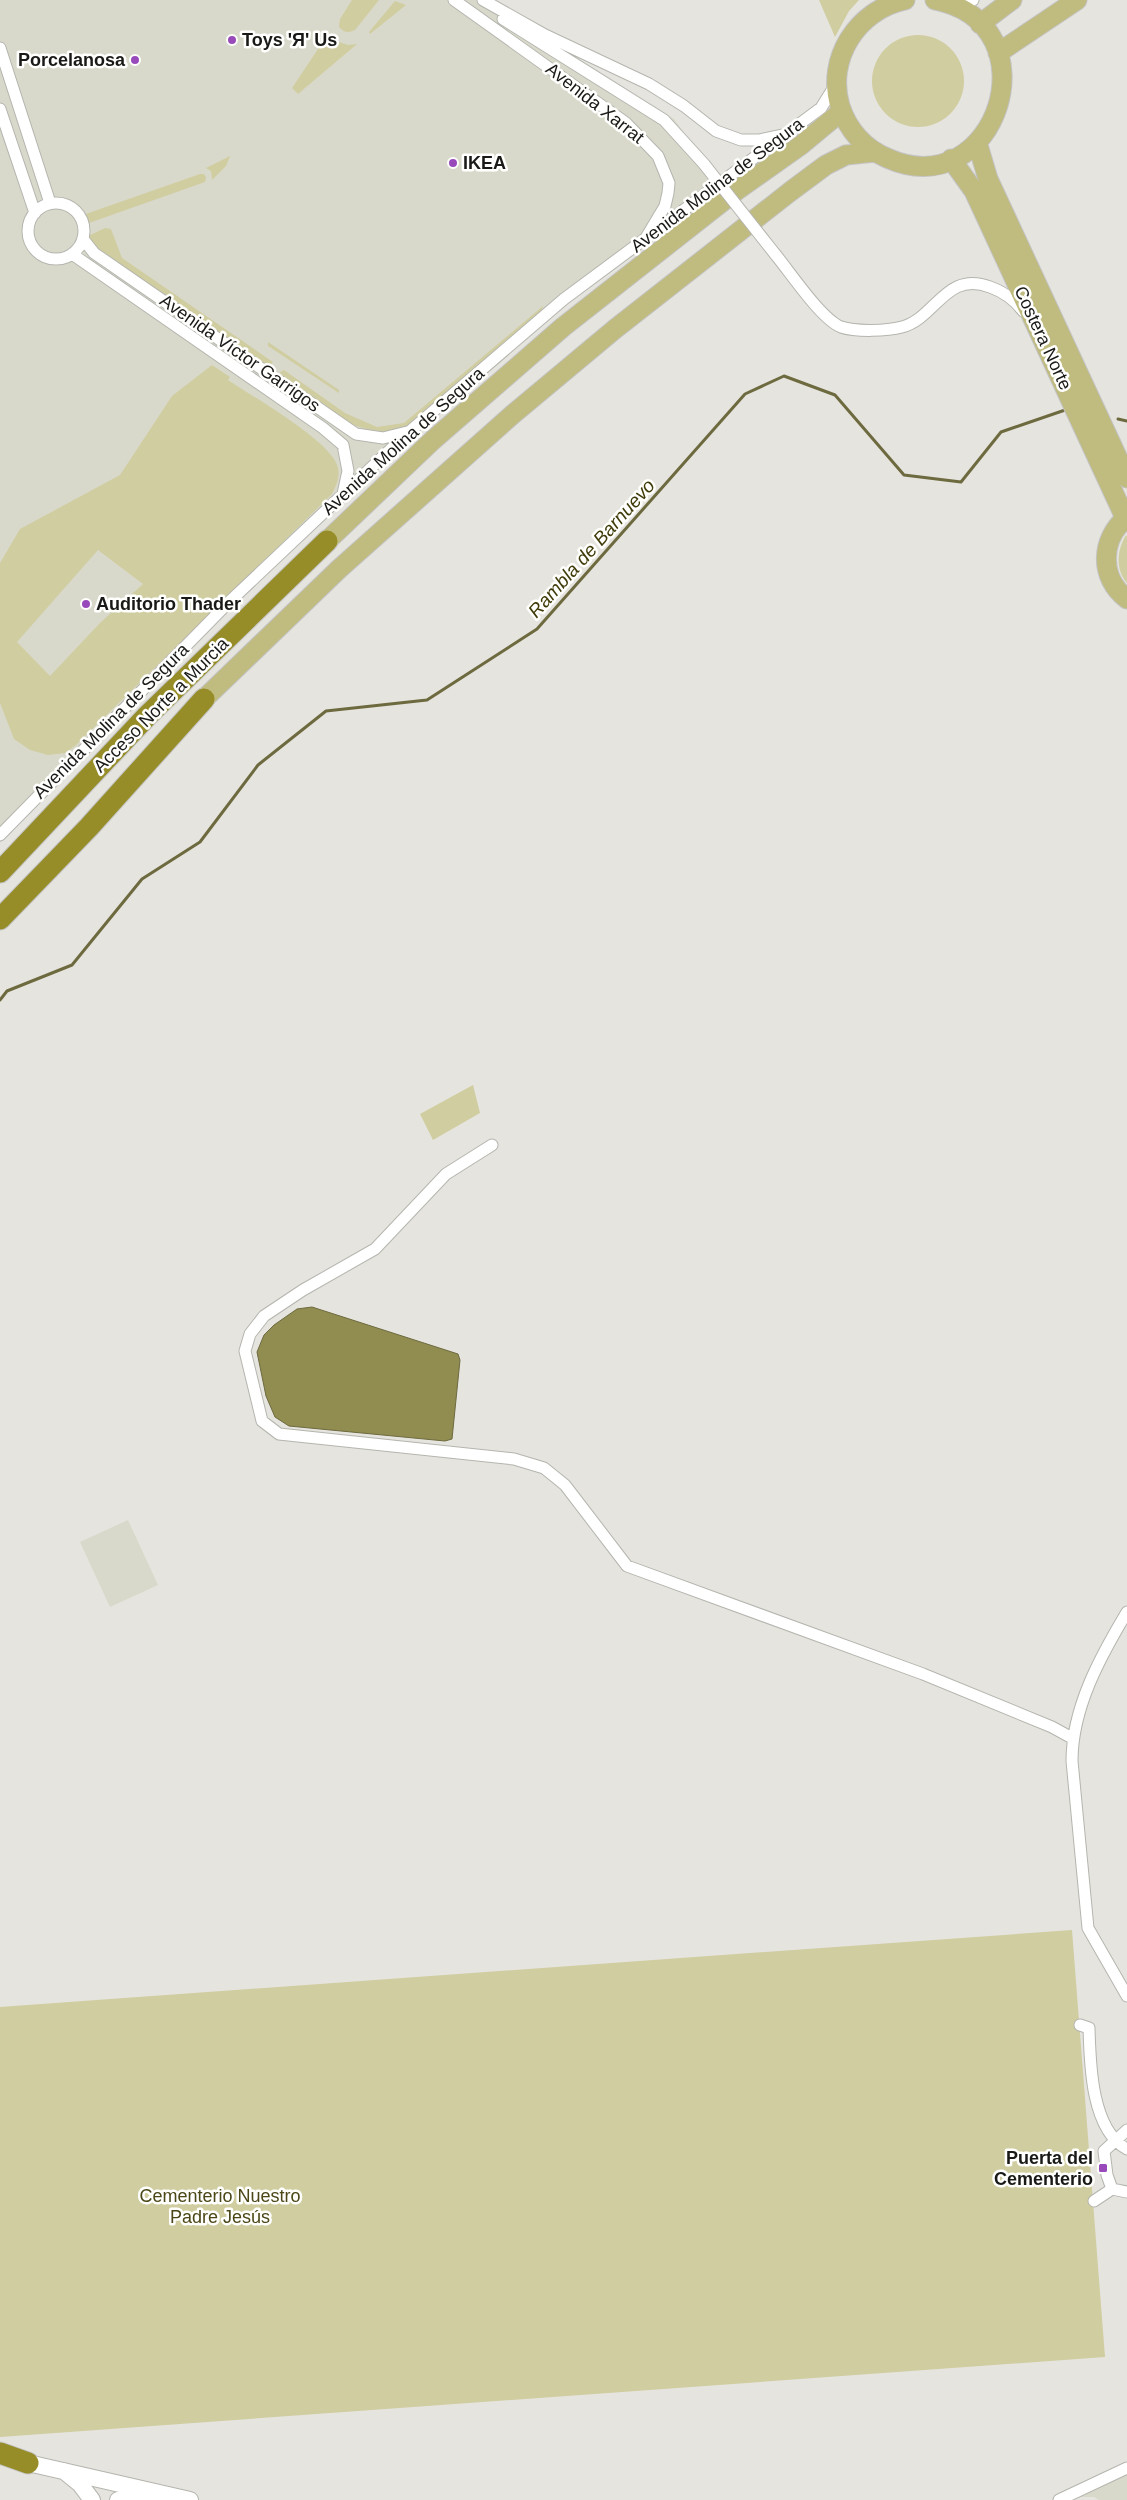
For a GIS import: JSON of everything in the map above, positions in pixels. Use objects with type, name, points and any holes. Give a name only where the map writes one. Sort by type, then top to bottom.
[{"type":"highway","name":"Acceso Norte a Murcia","points":[[0,872],[147,716],[327,541]]},
{"type":"highway","name":"Acceso Norte a Murcia","points":[[0,909],[204,699]]},
{"type":"highway","points":[[0,932],[89,827],[204,699]]},
{"type":"highway","points":[[0,853],[65,784],[147,716]]},
{"type":"highway","points":[[0,919],[89,827]]},
{"type":"highway","points":[[0,2452],[28,2463]]},
{"type":"main road","points":[[905,0],[883,3],[861,23],[849,38],[841,55],[837,83],[842,110],[855,134],[875,152],[891,160],[911,165],[931,165],[951,159],[978,142],[993,120],[1002,95],[1002,74],[998,53],[966,4],[935,0]]},
{"type":"main road","points":[[980,24],[1012,0]]},
{"type":"main road","points":[[998,53],[1077,0]]},
{"type":"main road","name":"Avenida Molina de Segura","points":[[327,541],[433,440],[563,327],[736,191],[801,145],[842,110]]},
{"type":"main road","name":"Costera Norte","points":[[978,142],[988,179],[1127,478]]},
{"type":"main road","points":[[204,699],[339,569],[512,414],[615,329],[826,165],[846,155],[875,152]]},
{"type":"main road","name":"Costera Norte","points":[[951,159],[974,191],[1126,519]]},
{"type":"main road","points":[[1126,519],[1110,538],[1106,563],[1114,586],[1127,599]]},
{"type":"street","name":"Avenida Xarrat","points":[[454,0],[626,123],[658,156],[669,183],[668,194],[665,206],[644,239]]},
{"type":"street","name":"Avenida Xarrat","points":[[475,0],[526,35],[664,120],[704,164],[825,316],[841,327],[861,331],[902,327],[920,317],[951,289],[968,284],[982,284],[1015,300],[1052,356]]},
{"type":"street","name":"Avenida Xarrat","points":[[483,0],[545,34],[648,84],[684,106],[716,131],[741,140],[759,140],[786,134]]},
{"type":"street","points":[[0,48],[50,204]]},
{"type":"street","name":"Avenida Molina de Segura","points":[[0,835],[229,602],[409,432],[564,299],[821,108],[837,83]]},
{"type":"street","points":[[0,109],[35,213]]},
{"type":"street","points":[[50,204],[69,206],[77,212],[82,220],[83,239],[79,248],[72,254],[54,259],[36,251],[31,243],[28,231],[35,213],[50,204]]},
{"type":"street","name":"Avenida Víctor Garrigos","points":[[83,239],[94,254],[356,434],[383,438],[409,432]]},
{"type":"street","name":"Avenida Víctor Garrigos","points":[[72,254],[323,428],[343,444],[348,471],[343,494]]},
{"type":"street","points":[[492,1145],[446,1174],[375,1249],[303,1290],[264,1316],[250,1334],[245,1351],[262,1421],[279,1434],[514,1459],[544,1468],[565,1485],[627,1566],[923,1674],[1052,1727],[1072,1738]]},
{"type":"street","points":[[1127,1612],[1103,1652],[1079,1713],[1072,1738],[1072,1761],[1088,1928],[1127,1996]]},
{"type":"street","points":[[1080,2024],[1088,2028],[1093,2088],[1098,2109],[1115,2140],[1127,2148]]},
{"type":"street","points":[[1112,2189],[1106,2175],[1104,2151],[1127,2130]]},
{"type":"street","points":[[1094,2201],[1112,2189],[1127,2192]]},
{"type":"street","points":[[28,2463],[190,2500]]},
{"type":"street","points":[[1059,2500],[1127,2468]]},
{"type":"street","points":[[62,2470],[80,2484],[92,2500]]},
{"type":"street","points":[[118,2500],[142,2496],[173,2496]]},
{"type":"shaded area","points":[[0,0],[485,0],[674,119],[720,183],[647,236],[378,464],[153,683],[0,843]]},
{"type":"shaded area","points":[[312,1307],[458,1354],[460,1360],[452,1439],[445,1441],[289,1426],[275,1417],[266,1396],[257,1352],[264,1335],[274,1325],[297,1309]]},
{"type":"shaded area","points":[[128,1520],[158,1585],[110,1607],[80,1542]]},
{"type":"shaded area","points":[[1127,2473],[1127,2500],[1099,2500],[1094,2497],[1077,2497]]},
{"type":"green space","points":[[352,0],[379,0],[355,30],[346,32],[339,27],[340,19]]},
{"type":"green space","points":[[819,0],[859,0],[849,11],[835,37]]},
{"type":"green space","points":[[395,1],[406,5],[370,34],[369,32]]},
{"type":"green space","points":[[918,35],[927,36],[944,43],[956,55],[963,72],[963,90],[956,107],[944,119],[927,126],[918,127],[909,126],[892,119],[880,107],[873,90],[872,81],[873,72],[880,55],[892,43],[909,36]]},
{"type":"green space","points":[[329,39],[348,45],[357,44],[298,94],[292,88],[320,46]]},
{"type":"green space","points":[[230,156],[226,166],[212,180],[211,171],[206,168]]},
{"type":"green space","points":[[204,174],[206,177],[205,182],[86,224],[83,215]]},
{"type":"green space","points":[[105,228],[111,229],[122,258],[273,362],[268,368],[93,247],[86,237]]},
{"type":"green space","points":[[543,306],[541,313],[418,419],[403,428],[384,431],[352,424],[322,407],[281,376],[280,372],[284,370],[345,413],[377,427],[404,423]]},
{"type":"green space","points":[[268,342],[339,390],[339,393],[268,346]]},
{"type":"green space","points":[[212,365],[230,377],[228,380],[308,433],[322,446],[333,457],[338,468],[336,485],[332,494],[76,745],[65,753],[48,755],[30,750],[14,739],[0,703],[0,563],[20,529],[120,475],[172,396]],"holes":[[[98,550],[143,584],[100,623],[50,676],[17,642]]]},
{"type":"green space","points":[[1126,535],[1127,583],[1119,566],[1119,553]]},
{"type":"green space","points":[[473,1085],[480,1113],[433,1140],[420,1114]]},
{"type":"green space","name":"Cementerio Nuestro Padre Jesús","points":[[1072,1930],[1105,2357],[0,2437],[0,2007]]},
{"type":"waterway","name":"Rambla de Barnuevo","points":[[0,1000],[7,991],[72,965],[142,879],[200,842],[258,765],[326,711],[427,700],[537,629],[745,394],[784,376],[835,395],[904,475],[961,482],[1001,432],[1068,409]]},
{"type":"waterway","name":"Rambla de Barnuevo","points":[[1118,419],[1127,421]]},
{"type":"place","name":"Toys 'Я' Us","points":[[232,40]]},
{"type":"place","name":"Porcelanosa","points":[[135,60]]},
{"type":"place","name":"IKEA","points":[[453,163]]},
{"type":"place","name":"Auditorio Thader","points":[[86,604]]},
{"type":"place","name":"Puerta del Cementerio","points":[[1103,2168]]}]
